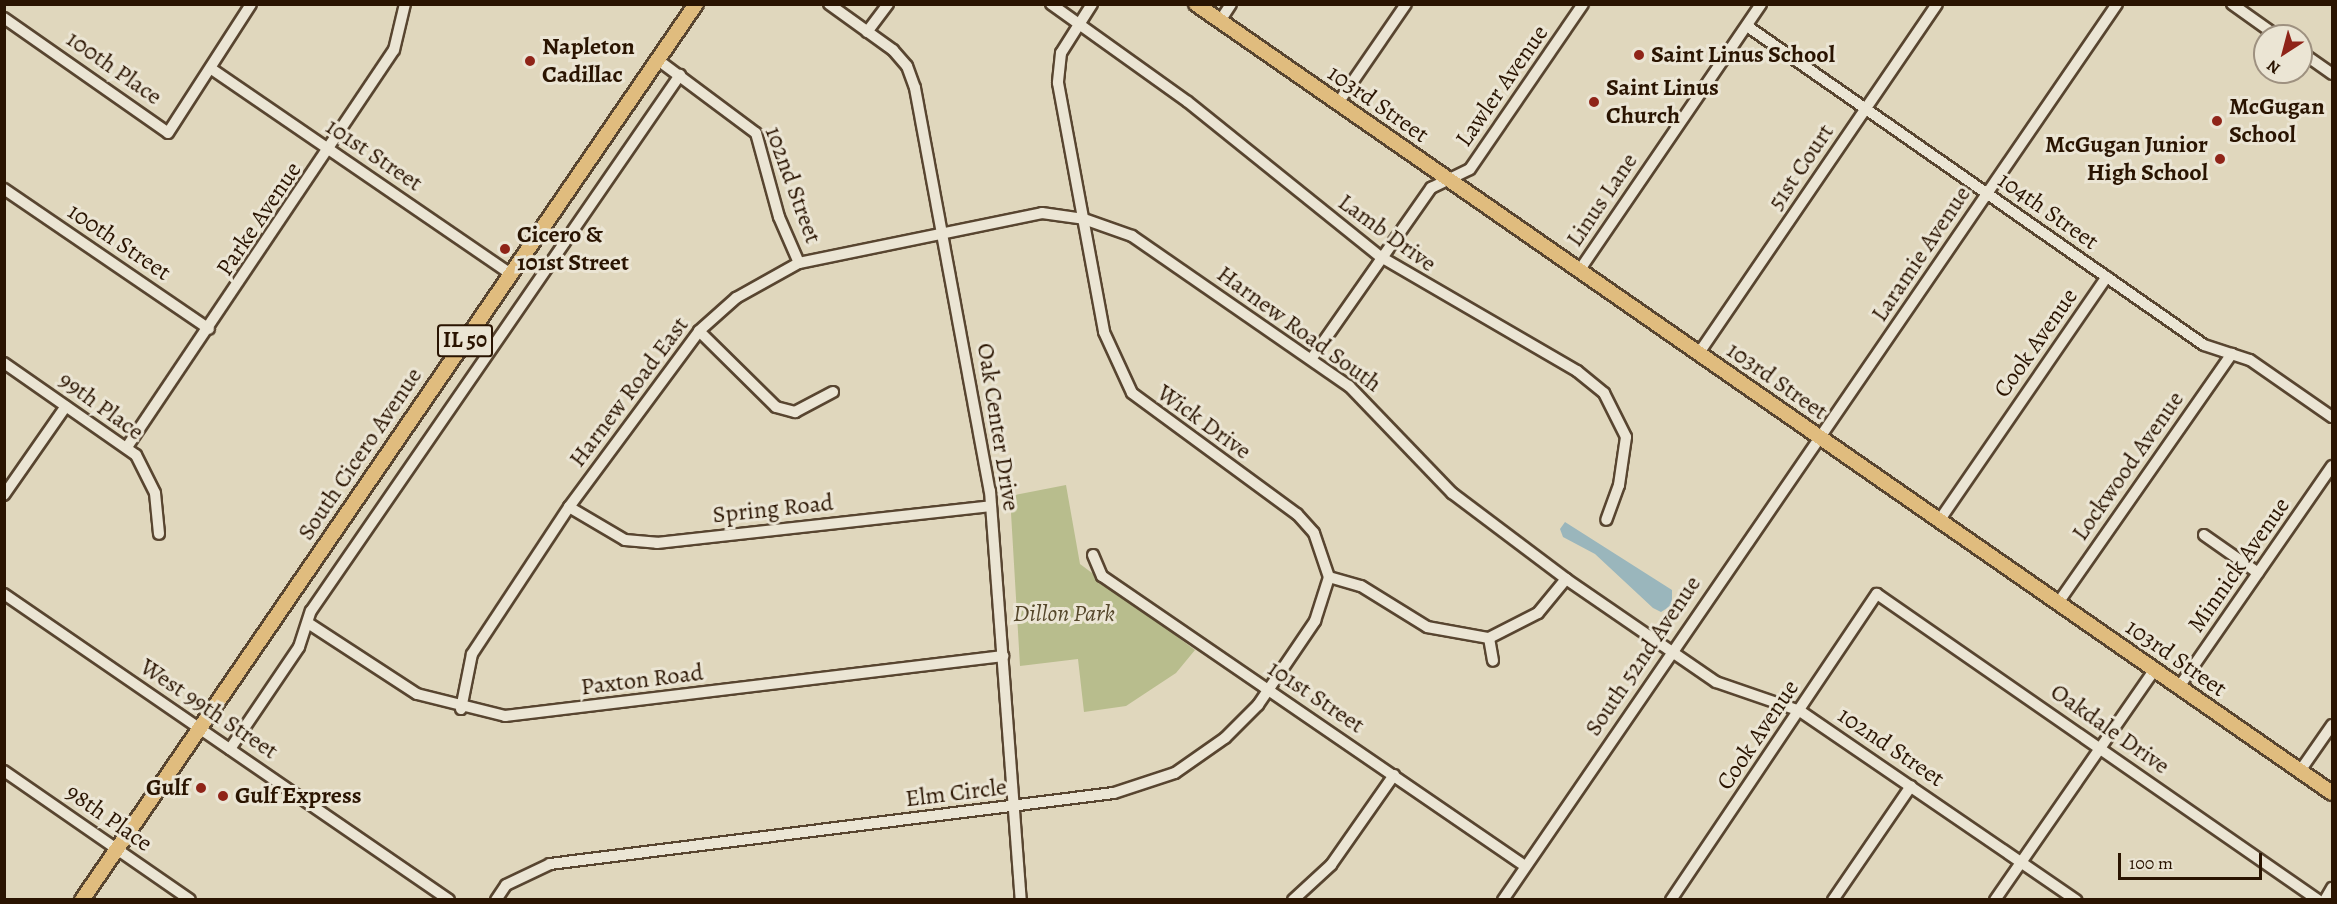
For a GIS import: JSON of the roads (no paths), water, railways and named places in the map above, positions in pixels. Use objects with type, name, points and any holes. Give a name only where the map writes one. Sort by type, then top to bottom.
[{"type":"main road","name":"South Cicero Avenue","points":[[82,900],[696,4]]},
{"type":"main road","name":"103rd Street","points":[[1196,4],[2332,794]]},
{"type":"street","name":"Parke Avenue","points":[[127,447],[209,329],[399,43],[405,4]]},
{"type":"street","name":"Oak Center Drive","points":[[829,4],[908,66],[944,231],[990,506],[1021,900]]},
{"type":"street","points":[[867,32],[888,4]]},
{"type":"street","name":"Lamb Drive","points":[[1051,4],[1248,148],[1381,257],[1578,371],[1604,393],[1626,437],[1619,485],[1606,520]]},
{"type":"street","name":"Wick Drive","points":[[1092,4],[1061,53],[1058,83],[1104,332],[1123,380],[1148,409],[1297,514],[1314,533],[1329,577]]},
{"type":"street","points":[[1220,21],[1231,4]]},
{"type":"street","points":[[1338,104],[1406,4]]},
{"type":"street","name":"Lawler Avenue","points":[[1312,358],[1431,188],[1445,178],[1470,169],[1583,4]]},
{"type":"street","name":"Linus Lane","points":[[1579,271],[1761,4]]},
{"type":"street","name":"51st Court","points":[[1699,353],[1937,4]]},
{"type":"street","name":"Laramie Avenue","points":[[1820,438],[2117,4]]},
{"type":"street","points":[[2232,4],[2260,24]]},
{"type":"street","points":[[213,70],[252,5]]},
{"type":"street","name":"100th Place","points":[[4,18],[168,134],[213,70]]},
{"type":"street","name":"104th Street","points":[[1747,26],[2204,345],[2250,360],[2332,417]]},
{"type":"street","name":"102nd Street","points":[[658,60],[756,133],[779,217],[799,263]]},
{"type":"street","points":[[2313,61],[2332,74]]},
{"type":"street","name":"101st Street","points":[[213,70],[511,274]]},
{"type":"street","name":"South Cicero Avenue","points":[[230,749],[299,647],[308,623],[680,75]]},
{"type":"street","name":"100th Street","points":[[4,189],[209,329]]},
{"type":"street","name":"Harnew Road South","points":[[944,231],[1042,213],[1084,219],[1132,236],[1312,358],[1349,386],[1487,524],[1671,650]]},
{"type":"street","name":"Harnew Road East","points":[[461,709],[472,654],[569,507],[699,331],[736,298],[799,263],[944,231]]},
{"type":"street","name":"Cook Avenue","points":[[1939,521],[2107,277]]},
{"type":"street","points":[[699,331],[776,406],[795,412],[833,392]]},
{"type":"street","name":"Lockwood Avenue","points":[[2058,603],[2232,354]]},
{"type":"street","name":"99th Place","points":[[4,363],[127,447],[155,493],[159,534]]},
{"type":"street","points":[[4,495],[66,406]]},
{"type":"street","name":"South 52nd Avenue","points":[[1503,900],[1671,650],[1820,438]]},
{"type":"street","name":"Minnick Avenue","points":[[2179,687],[2332,466]]},
{"type":"street","name":"Spring Road","points":[[569,507],[625,540],[657,543],[990,506]]},
{"type":"street","points":[[2204,535],[2258,573]]},
{"type":"street","name":"101st Street","points":[[1094,555],[1102,576],[1525,866]]},
{"type":"street","points":[[1329,577],[1361,586],[1437,632],[1489,638],[1538,613],[1566,579]]},
{"type":"street","name":"Elm Circle","points":[[496,900],[506,885],[550,864],[1114,793],[1175,773],[1225,738],[1269,689],[1315,621],[1329,577]]},
{"type":"street","name":"West 99th Street","points":[[4,594],[200,728],[437,896],[449,900]]},
{"type":"street","name":"Cook Avenue","points":[[1671,900],[1877,594]]},
{"type":"street","name":"Oakdale Drive","points":[[1877,594],[2318,900]]},
{"type":"street","name":"Paxton Road","points":[[308,623],[417,694],[461,709],[505,716],[1003,656]]},
{"type":"street","points":[[1489,638],[1493,661]]},
{"type":"street","name":"102nd Street","points":[[1671,650],[1716,681],[1800,711],[2076,900]]},
{"type":"street","points":[[1995,900],[2154,670]]},
{"type":"street","points":[[2300,771],[2332,725]]},
{"type":"street","name":"98th Place","points":[[4,771],[190,900]]},
{"type":"street","points":[[1293,900],[1331,865],[1394,775]]},
{"type":"street","points":[[1833,900],[1911,786]]},
{"type":"street","points":[[2325,900],[2332,888]]},
{"type":"water","points":[[1565,522],[1672,590],[1672,605],[1661,612],[1653,608],[1595,554],[1563,537],[1560,529]]},
{"type":"place","name":"Saint Linus School","points":[[1639,55]]},
{"type":"place","name":"Napleton Cadillac","points":[[530,61]]},
{"type":"place","name":"Saint Linus Church","points":[[1594,102]]},
{"type":"place","name":"McGugan School","points":[[2217,121]]},
{"type":"place","name":"McGugan Junior High School","points":[[2220,159]]},
{"type":"place","name":"Cicero & 101st Street","points":[[505,249]]},
{"type":"place","name":"Gulf","points":[[201,788]]},
{"type":"place","name":"Gulf Express","points":[[223,796]]},
{"type":"park label","name":"Dillon Park","points":[[1064,614]]}]
